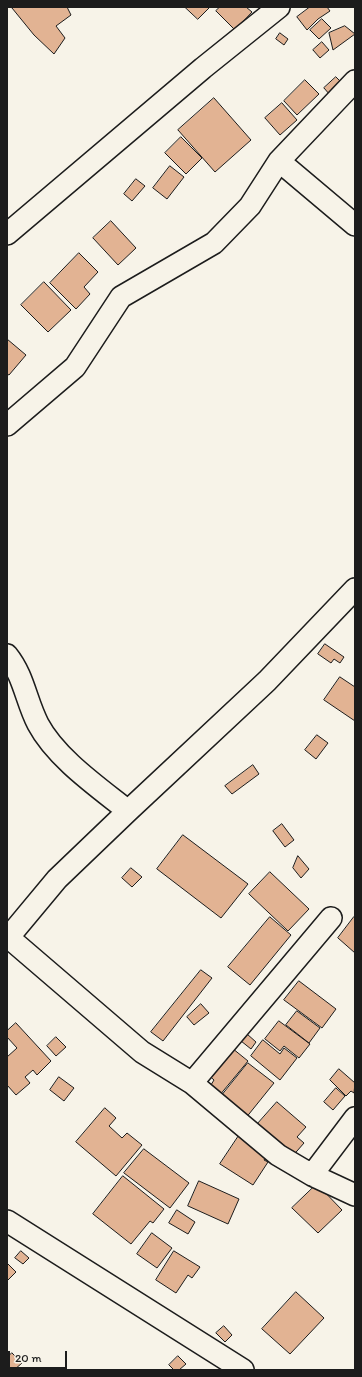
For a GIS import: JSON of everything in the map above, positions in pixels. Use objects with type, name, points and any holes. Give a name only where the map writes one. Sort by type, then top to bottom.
[{"type":"street","points":[[7,234],[203,68],[279,7]]},
{"type":"street","points":[[7,424],[75,367],[121,296],[214,243],[250,206],[279,161],[355,81]]},
{"type":"street","points":[[279,161],[355,225]]},
{"type":"street","points":[[355,589],[267,681],[57,879],[8,938],[142,1052],[192,1083],[278,1155],[312,1175],[355,1195]]},
{"type":"street","points":[[7,655],[20,675],[30,706],[46,737],[61,754],[128,811]]},
{"type":"street","points":[[192,1083],[331,918]]},
{"type":"street","points":[[312,1175],[355,1118]]},
{"type":"street","points":[[7,1221],[243,1370]]},
{"type":"building","points":[[67,7],[71,15],[56,26],[65,38],[54,54],[34,35],[12,8]]},
{"type":"building","points":[[185,7],[210,7],[198,19]]},
{"type":"building","points":[[220,7],[246,7],[252,12],[235,30],[216,11]]},
{"type":"building","points":[[310,7],[327,7],[330,11],[318,19],[307,30],[297,17]]},
{"type":"building","points":[[322,19],[331,28],[319,39],[310,30]]},
{"type":"building","points":[[345,26],[355,34],[333,50],[329,33]]},
{"type":"building","points":[[280,33],[288,39],[284,45],[276,39]]},
{"type":"building","points":[[322,42],[329,50],[320,58],[313,50]]},
{"type":"building","points":[[336,77],[342,83],[330,95],[324,88]]},
{"type":"building","points":[[305,80],[319,94],[297,115],[284,101]]},
{"type":"building","points":[[214,98],[251,140],[215,172],[178,130]]},
{"type":"building","points":[[282,103],[297,120],[280,135],[265,118]]},
{"type":"building","points":[[181,137],[202,158],[186,174],[165,153]]},
{"type":"building","points":[[170,166],[184,177],[167,199],[153,188]]},
{"type":"building","points":[[136,179],[145,186],[132,201],[124,194]]},
{"type":"building","points":[[111,221],[136,248],[118,265],[93,238]]},
{"type":"building","points":[[79,253],[98,272],[84,287],[90,294],[76,309],[50,283]]},
{"type":"building","points":[[44,282],[71,310],[48,332],[21,305]]},
{"type":"building","points":[[7,339],[26,355],[9,375],[7,374]]},
{"type":"building","points":[[325,644],[344,657],[340,663],[334,659],[331,663],[318,654]]},
{"type":"building","points":[[340,677],[355,687],[355,721],[324,700]]},
{"type":"building","points":[[317,735],[328,743],[316,759],[305,750]]},
{"type":"building","points":[[253,765],[259,774],[232,794],[225,786]]},
{"type":"building","points":[[282,824],[294,840],[285,847],[273,831]]},
{"type":"building","points":[[183,835],[248,884],[221,918],[157,869]]},
{"type":"building","points":[[298,856],[309,869],[301,878],[293,868]]},
{"type":"building","points":[[131,868],[142,877],[132,887],[122,878]]},
{"type":"building","points":[[270,872],[309,909],[288,931],[249,894]]},
{"type":"building","points":[[270,917],[291,935],[250,985],[228,967]]},
{"type":"building","points":[[354,917],[355,918],[355,953],[338,938]]},
{"type":"building","points":[[201,970],[212,978],[163,1041],[151,1032]]},
{"type":"building","points":[[299,981],[336,1009],[322,1028],[284,1000]]},
{"type":"building","points":[[201,1004],[209,1013],[194,1025],[187,1017]]},
{"type":"building","points":[[297,1011],[320,1028],[309,1043],[286,1025]]},
{"type":"building","points":[[279,1021],[310,1044],[299,1058],[284,1046],[280,1051],[265,1039]]},
{"type":"building","points":[[16,1023],[51,1061],[37,1075],[33,1070],[25,1077],[30,1083],[16,1095],[7,1085],[7,1057],[17,1048],[7,1037],[7,1031]]},
{"type":"building","points":[[247,1034],[256,1042],[251,1049],[241,1041]]},
{"type":"building","points":[[56,1037],[66,1047],[56,1056],[47,1046]]},
{"type":"building","points":[[263,1040],[280,1054],[284,1048],[297,1058],[280,1080],[251,1056]]},
{"type":"building","points":[[227,1044],[248,1061],[219,1096],[209,1088],[214,1080],[205,1072]]},
{"type":"building","points":[[248,1063],[274,1083],[245,1119],[219,1099]]},
{"type":"building","points":[[339,1069],[355,1083],[354,1093],[351,1091],[346,1096],[330,1080]]},
{"type":"building","points":[[59,1077],[74,1088],[64,1101],[50,1090]]},
{"type":"building","points":[[336,1088],[345,1096],[333,1110],[324,1102]]},
{"type":"building","points":[[277,1102],[306,1127],[297,1137],[304,1143],[290,1159],[254,1128]]},
{"type":"building","points":[[105,1108],[116,1118],[109,1126],[122,1138],[127,1133],[142,1145],[116,1176],[76,1142]]},
{"type":"building","points":[[240,1134],[269,1152],[264,1160],[268,1162],[253,1185],[220,1164]]},
{"type":"building","points":[[144,1149],[189,1183],[170,1208],[124,1173]]},
{"type":"building","points":[[123,1176],[164,1209],[153,1223],[150,1221],[131,1244],[93,1214]]},
{"type":"building","points":[[199,1181],[239,1199],[228,1224],[188,1206]]},
{"type":"building","points":[[317,1184],[342,1210],[318,1233],[292,1208]]},
{"type":"building","points":[[177,1210],[195,1222],[188,1234],[169,1223]]},
{"type":"building","points":[[152,1233],[172,1248],[157,1268],[137,1254]]},
{"type":"building","points":[[21,1251],[29,1258],[23,1264],[15,1258]]},
{"type":"building","points":[[174,1251],[200,1267],[192,1278],[188,1275],[176,1293],[156,1280]]},
{"type":"building","points":[[7,1263],[16,1272],[7,1281]]},
{"type":"building","points":[[296,1292],[324,1318],[290,1354],[262,1329]]},
{"type":"building","points":[[224,1326],[232,1335],[225,1342],[216,1333]]},
{"type":"building","points":[[12,1353],[22,1363],[14,1370],[7,1366],[7,1358]]},
{"type":"building","points":[[178,1356],[186,1364],[179,1370],[174,1370],[169,1365]]}]
